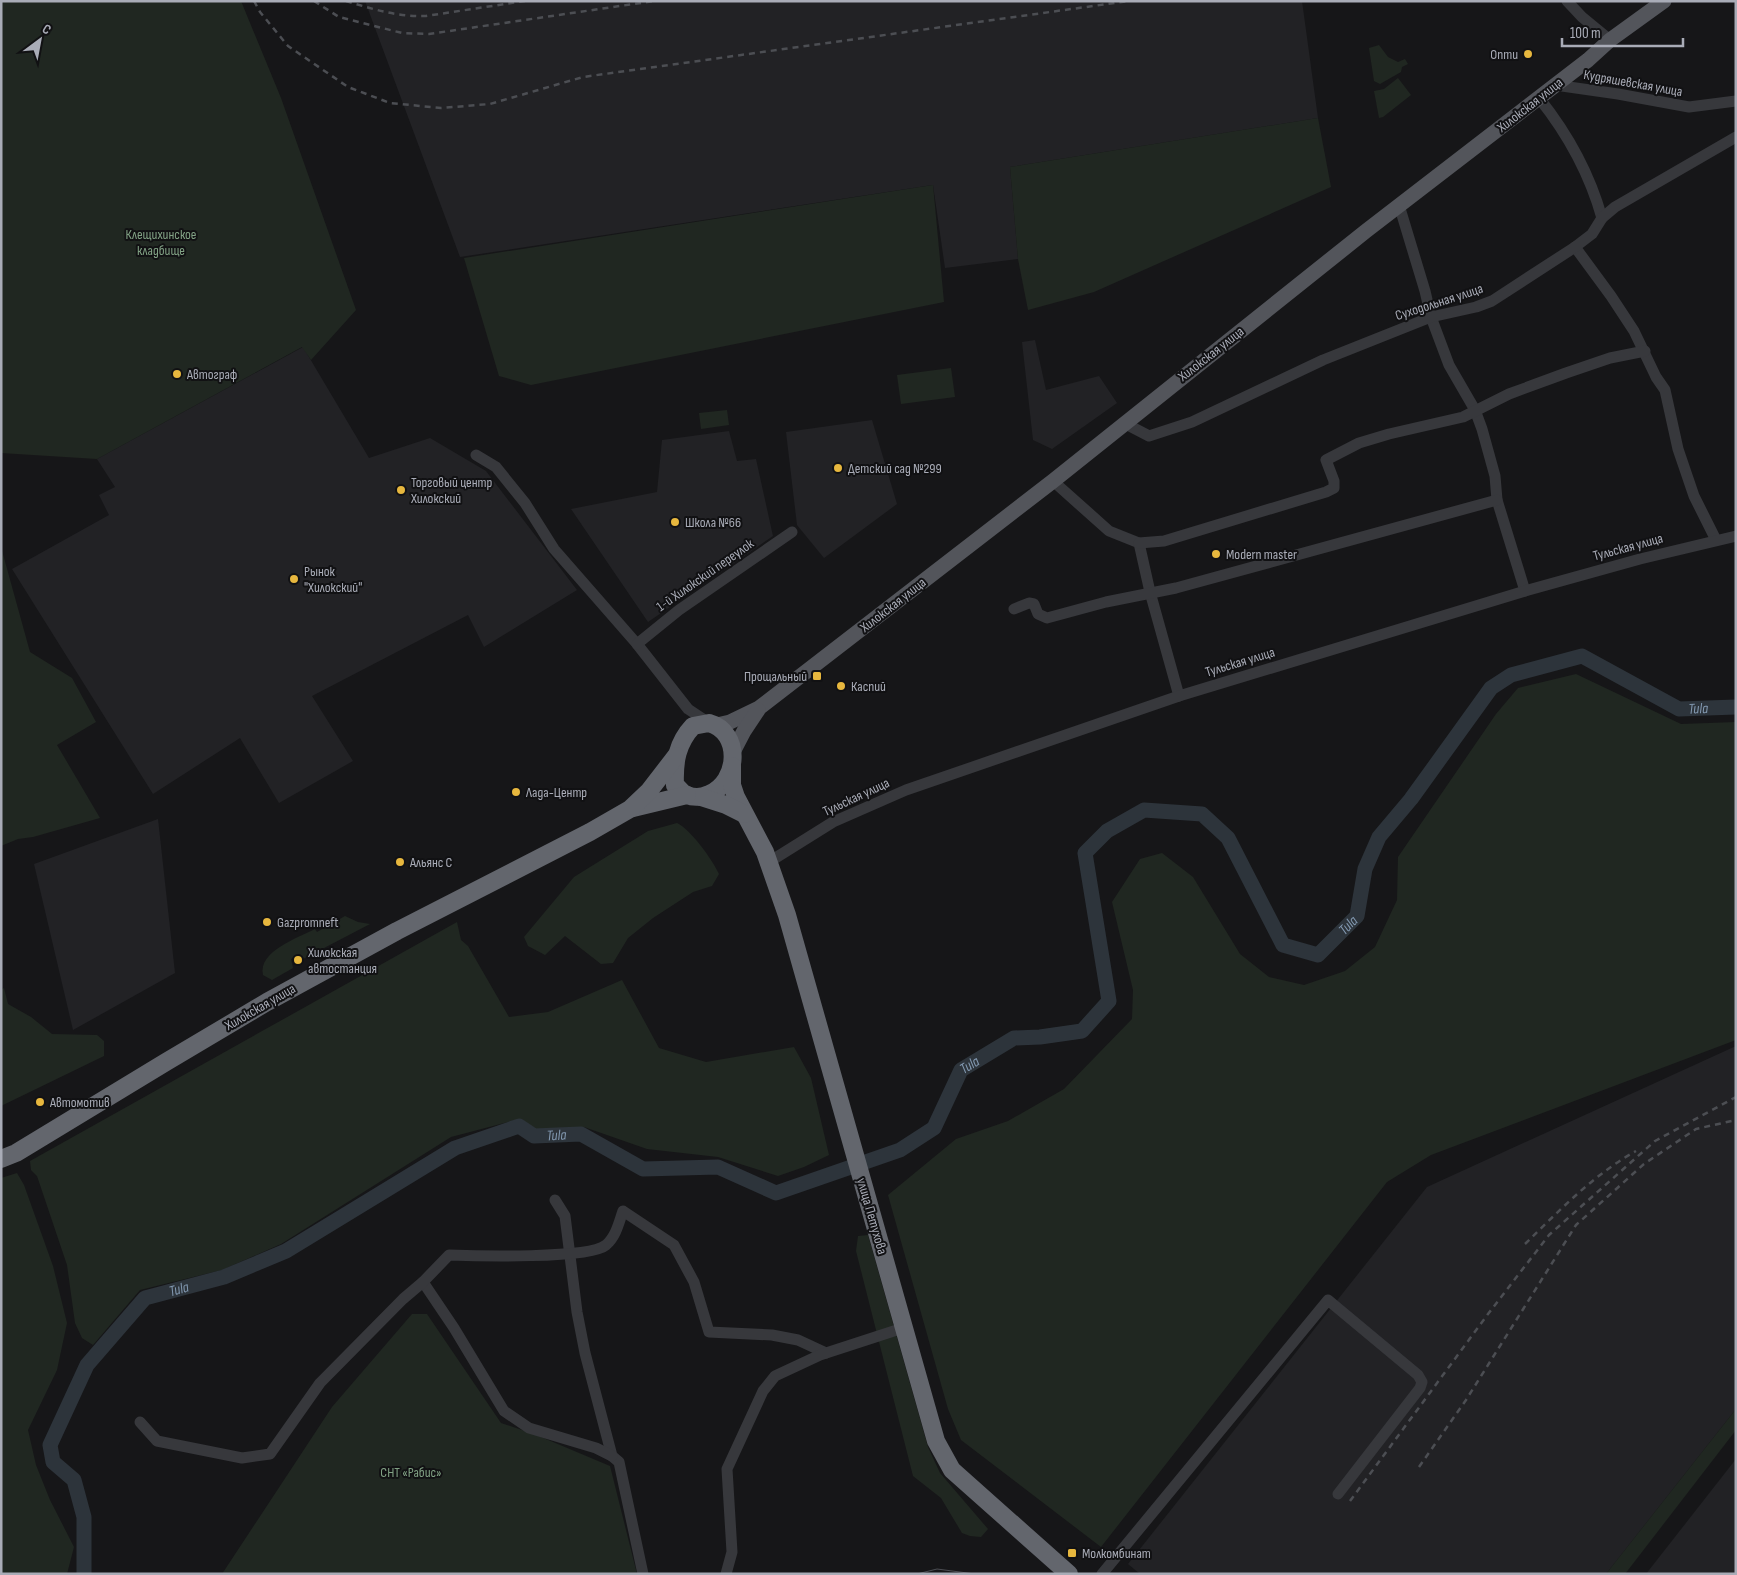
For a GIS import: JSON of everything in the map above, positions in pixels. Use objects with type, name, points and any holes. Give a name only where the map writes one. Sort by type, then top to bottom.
[{"type":"highway","points":[[630,809],[694,796],[722,788],[728,778],[732,760],[731,743],[723,731],[713,724],[693,726],[681,743],[674,766],[676,785],[694,796],[726,805],[744,814]]},
{"type":"highway","points":[[630,809],[649,791],[676,756]]},
{"type":"highway","name":"улица Петухова","points":[[732,760],[732,785],[736,797],[765,852],[787,915],[936,1441],[952,1470],[1069,1574]]},
{"type":"highway","name":"Хилокская улица","points":[[1,1159],[16,1153],[268,1002],[630,809]]},
{"type":"main road","name":"Хилокская улица","points":[[759,708],[1053,480],[1399,205],[1539,98],[1610,40],[1664,1]]},
{"type":"main road","points":[[713,724],[730,722],[759,708]]},
{"type":"main road","points":[[732,760],[744,731],[759,708]]},
{"type":"street","points":[[1568,1],[1582,17],[1610,40]]},
{"type":"street","name":"Кудряшевская улица","points":[[1555,85],[1618,94],[1689,108],[1736,101]]},
{"type":"street","points":[[1539,98],[1554,116],[1584,169],[1597,198],[1602,218]]},
{"type":"street","name":"Суходольная улица","points":[[1124,423],[1149,436],[1166,432],[1192,422],[1323,360],[1430,317],[1476,307],[1492,301],[1575,247],[1592,234],[1602,218],[1615,207],[1736,137]]},
{"type":"street","points":[[1399,205],[1425,291],[1430,317],[1448,365],[1476,410],[1495,476],[1496,500],[1525,592]]},
{"type":"street","points":[[1575,247],[1634,331],[1656,377],[1665,390],[1678,450],[1694,496],[1716,540]]},
{"type":"street","points":[[1053,480],[1109,531],[1139,543],[1164,541],[1334,488],[1334,482],[1326,460],[1358,443],[1463,417],[1509,394],[1566,373],[1610,358],[1644,351]]},
{"type":"street","points":[[476,455],[496,467],[525,503],[554,549],[638,644],[688,709],[713,724]]},
{"type":"street","points":[[1014,610],[1029,603],[1034,604],[1038,614],[1048,618],[1150,592],[1176,588],[1496,500]]},
{"type":"street","points":[[1732,536],[1736,525]]},
{"type":"street","name":"1-й Хилокский переулок","points":[[638,644],[679,610],[792,532]]},
{"type":"street","name":"Тульская улица","points":[[769,862],[833,822],[906,790],[1179,696],[1525,592],[1640,559],[1732,536]]},
{"type":"street","points":[[1139,543],[1150,592],[1179,696]]},
{"type":"street","points":[[688,709],[688,732]]},
{"type":"street","points":[[556,1200],[565,1216],[577,1312],[585,1353],[612,1456]]},
{"type":"street","points":[[140,1422],[158,1441],[242,1458],[270,1454],[320,1383],[403,1299],[424,1282],[449,1255],[509,1256],[595,1250],[606,1246],[617,1229],[623,1210],[674,1245],[694,1282],[709,1332],[772,1335],[798,1340],[826,1353]]},
{"type":"street","points":[[424,1282],[504,1411],[529,1428],[596,1448],[619,1462],[643,1574]]},
{"type":"street","points":[[1102,1574],[1328,1300],[1418,1376],[1422,1382],[1420,1388],[1338,1494]]},
{"type":"street","points":[[726,1574],[732,1552],[727,1469],[763,1391],[775,1376],[826,1353],[904,1328]]},
{"type":"shaded area","points":[[365,1],[1302,1],[1318,118],[1010,167],[1018,259],[945,268],[933,185],[460,257]]},
{"type":"shaded area","points":[[1035,340],[1046,390],[1099,376],[1117,403],[1052,449],[1033,440],[1022,342]]},
{"type":"shaded area","name":"Рынок \"Хилокский\"","points":[[303,347],[369,458],[430,438],[486,471],[577,590],[484,647],[468,615],[312,696],[353,761],[279,803],[240,738],[153,794],[12,569],[109,515],[99,495],[115,487],[97,459]]},
{"type":"shaded area","name":"Детский сад №299","points":[[872,420],[897,504],[824,558],[797,525],[786,432]]},
{"type":"shaded area","name":"Школа №66","points":[[729,431],[737,461],[756,459],[773,536],[648,622],[571,509],[657,492],[662,440]]},
{"type":"shaded area","points":[[158,819],[175,973],[73,1030],[34,864]]},
{"type":"shaded area","points":[[1736,1046],[1736,1409],[1606,1574],[1140,1574],[1128,1564],[1427,1187]]},
{"type":"shaded area","points":[[1736,1459],[1736,1574],[1646,1574]]},
{"type":"green space","name":"Клещихинское кладбище","points":[[1,1],[241,1],[281,98],[356,310],[311,360],[302,347],[97,459],[1,453]]},
{"type":"green space","points":[[1379,45],[1388,57],[1398,62],[1405,59],[1408,64],[1402,67],[1401,72],[1380,84],[1374,81],[1369,48]]},
{"type":"green space","points":[[1398,78],[1411,95],[1383,117],[1379,118],[1374,91],[1384,89]]},
{"type":"green space","points":[[1318,118],[1331,187],[1094,292],[1028,310],[1018,259],[1010,167]]},
{"type":"green space","points":[[933,185],[944,302],[531,385],[499,376],[464,258]]},
{"type":"green space","points":[[951,368],[955,397],[901,404],[897,375]]},
{"type":"green space","points":[[727,410],[729,425],[701,429],[699,413]]},
{"type":"green space","points":[[1,547],[30,652],[72,678],[96,722],[57,745],[100,818],[33,837],[18,839],[1,846]]},
{"type":"green space","points":[[1576,674],[1681,724],[1736,722],[1736,1040],[1431,1155],[1387,1182],[1101,1547],[961,1440],[948,1409],[888,1195],[956,1139],[1008,1121],[1064,1089],[1132,1019],[1133,990],[1112,902],[1140,859],[1162,853],[1193,877],[1240,954],[1269,977],[1304,985],[1345,971],[1375,947],[1397,900],[1398,857],[1496,714],[1518,688]]},
{"type":"green space","points":[[677,823],[695,838],[716,868],[719,874],[712,886],[693,892],[653,918],[628,938],[613,963],[601,964],[565,936],[545,955],[528,946],[524,937],[574,877],[648,831]]},
{"type":"green space","points":[[345,916],[358,922],[370,924],[303,959],[300,954],[291,959],[293,968],[272,980],[263,975],[263,967],[267,959],[281,946],[315,929],[317,932]]},
{"type":"green space","points":[[457,922],[461,940],[468,946],[509,1017],[548,1012],[622,980],[659,1048],[706,1062],[794,1047],[811,1078],[829,1155],[804,1167],[778,1176],[718,1157],[647,1149],[584,1127],[538,1130],[519,1119],[451,1137],[281,1244],[222,1270],[140,1290],[93,1345],[82,1338],[75,1323],[67,1265],[37,1176],[31,1170],[30,1161]]},
{"type":"green space","points":[[4,988],[8,1004],[31,1017],[52,1034],[97,1035],[104,1041],[104,1056],[1,1106],[1,990]]},
{"type":"green space","points":[[17,1173],[24,1185],[53,1266],[67,1323],[57,1370],[28,1430],[36,1465],[50,1500],[74,1547],[67,1574],[1,1574],[1,1178]]},
{"type":"green space","points":[[868,1235],[928,1447],[940,1473],[988,1529],[981,1537],[962,1533],[941,1498],[913,1476],[856,1251],[858,1236]]},
{"type":"green space","name":"СНТ «Рабис»","points":[[412,1314],[427,1314],[501,1423],[534,1434],[610,1466],[637,1574],[222,1574],[332,1407]]},
{"type":"green space","points":[[1736,1409],[1736,1430],[1625,1574],[1606,1574]]},
{"type":"waterway","name":"Tula","points":[[84,1574],[84,1517],[74,1480],[53,1462],[50,1445],[87,1365],[145,1298],[224,1277],[286,1251],[455,1148],[519,1126],[534,1136],[581,1134],[643,1169],[718,1167],[776,1193],[900,1150],[934,1128],[961,1070],[1014,1038],[1040,1037],[1082,1031],[1109,1001],[1085,853],[1107,831],[1144,810],[1202,814],[1228,838],[1283,945],[1318,955],[1357,916],[1365,869],[1379,837],[1411,799],[1491,688],[1511,675],[1582,656],[1679,709],[1736,707]]},
{"type":"tram line","points":[[917,1574],[937,1569],[975,1574]]},
{"type":"railway","points":[[254,1],[260,12],[288,46],[348,87],[390,103],[441,108],[490,104],[583,77],[1129,1]]},
{"type":"railway","points":[[314,1],[339,17],[402,33],[429,34],[654,1]]},
{"type":"railway","points":[[346,1],[375,10],[416,16],[525,1]]},
{"type":"railway","points":[[1350,1501],[1488,1314],[1549,1235],[1655,1141],[1736,1097]]},
{"type":"railway","points":[[1419,1467],[1466,1400],[1576,1225],[1644,1164],[1696,1129],[1736,1120]]},
{"type":"railway","points":[[1525,1244],[1591,1182],[1636,1151]]},
{"type":"place","name":"Опти","points":[[1528,54]]},
{"type":"place","name":"Автограф","points":[[177,374]]},
{"type":"place","name":"Детский сад №299","points":[[838,468]]},
{"type":"place","name":"Торговый центр Хилокский","points":[[401,490]]},
{"type":"place","name":"Школа №66","points":[[675,522]]},
{"type":"place","name":"Modern master","points":[[1216,554]]},
{"type":"place","name":"Рынок \"Хилокский\"","points":[[294,579]]},
{"type":"place","name":"Прощальный","points":[[817,676]]},
{"type":"place","name":"Каспий","points":[[841,686]]},
{"type":"place","name":"Лада-Центр","points":[[516,792]]},
{"type":"place","name":"Альянс С","points":[[400,862]]},
{"type":"place","name":"Gazpromneft","points":[[267,922]]},
{"type":"place","name":"Хилокская автостанция","points":[[298,960]]},
{"type":"place","name":"Автомотив","points":[[40,1102]]},
{"type":"place","name":"Молкомбинат","points":[[1072,1553]]}]
